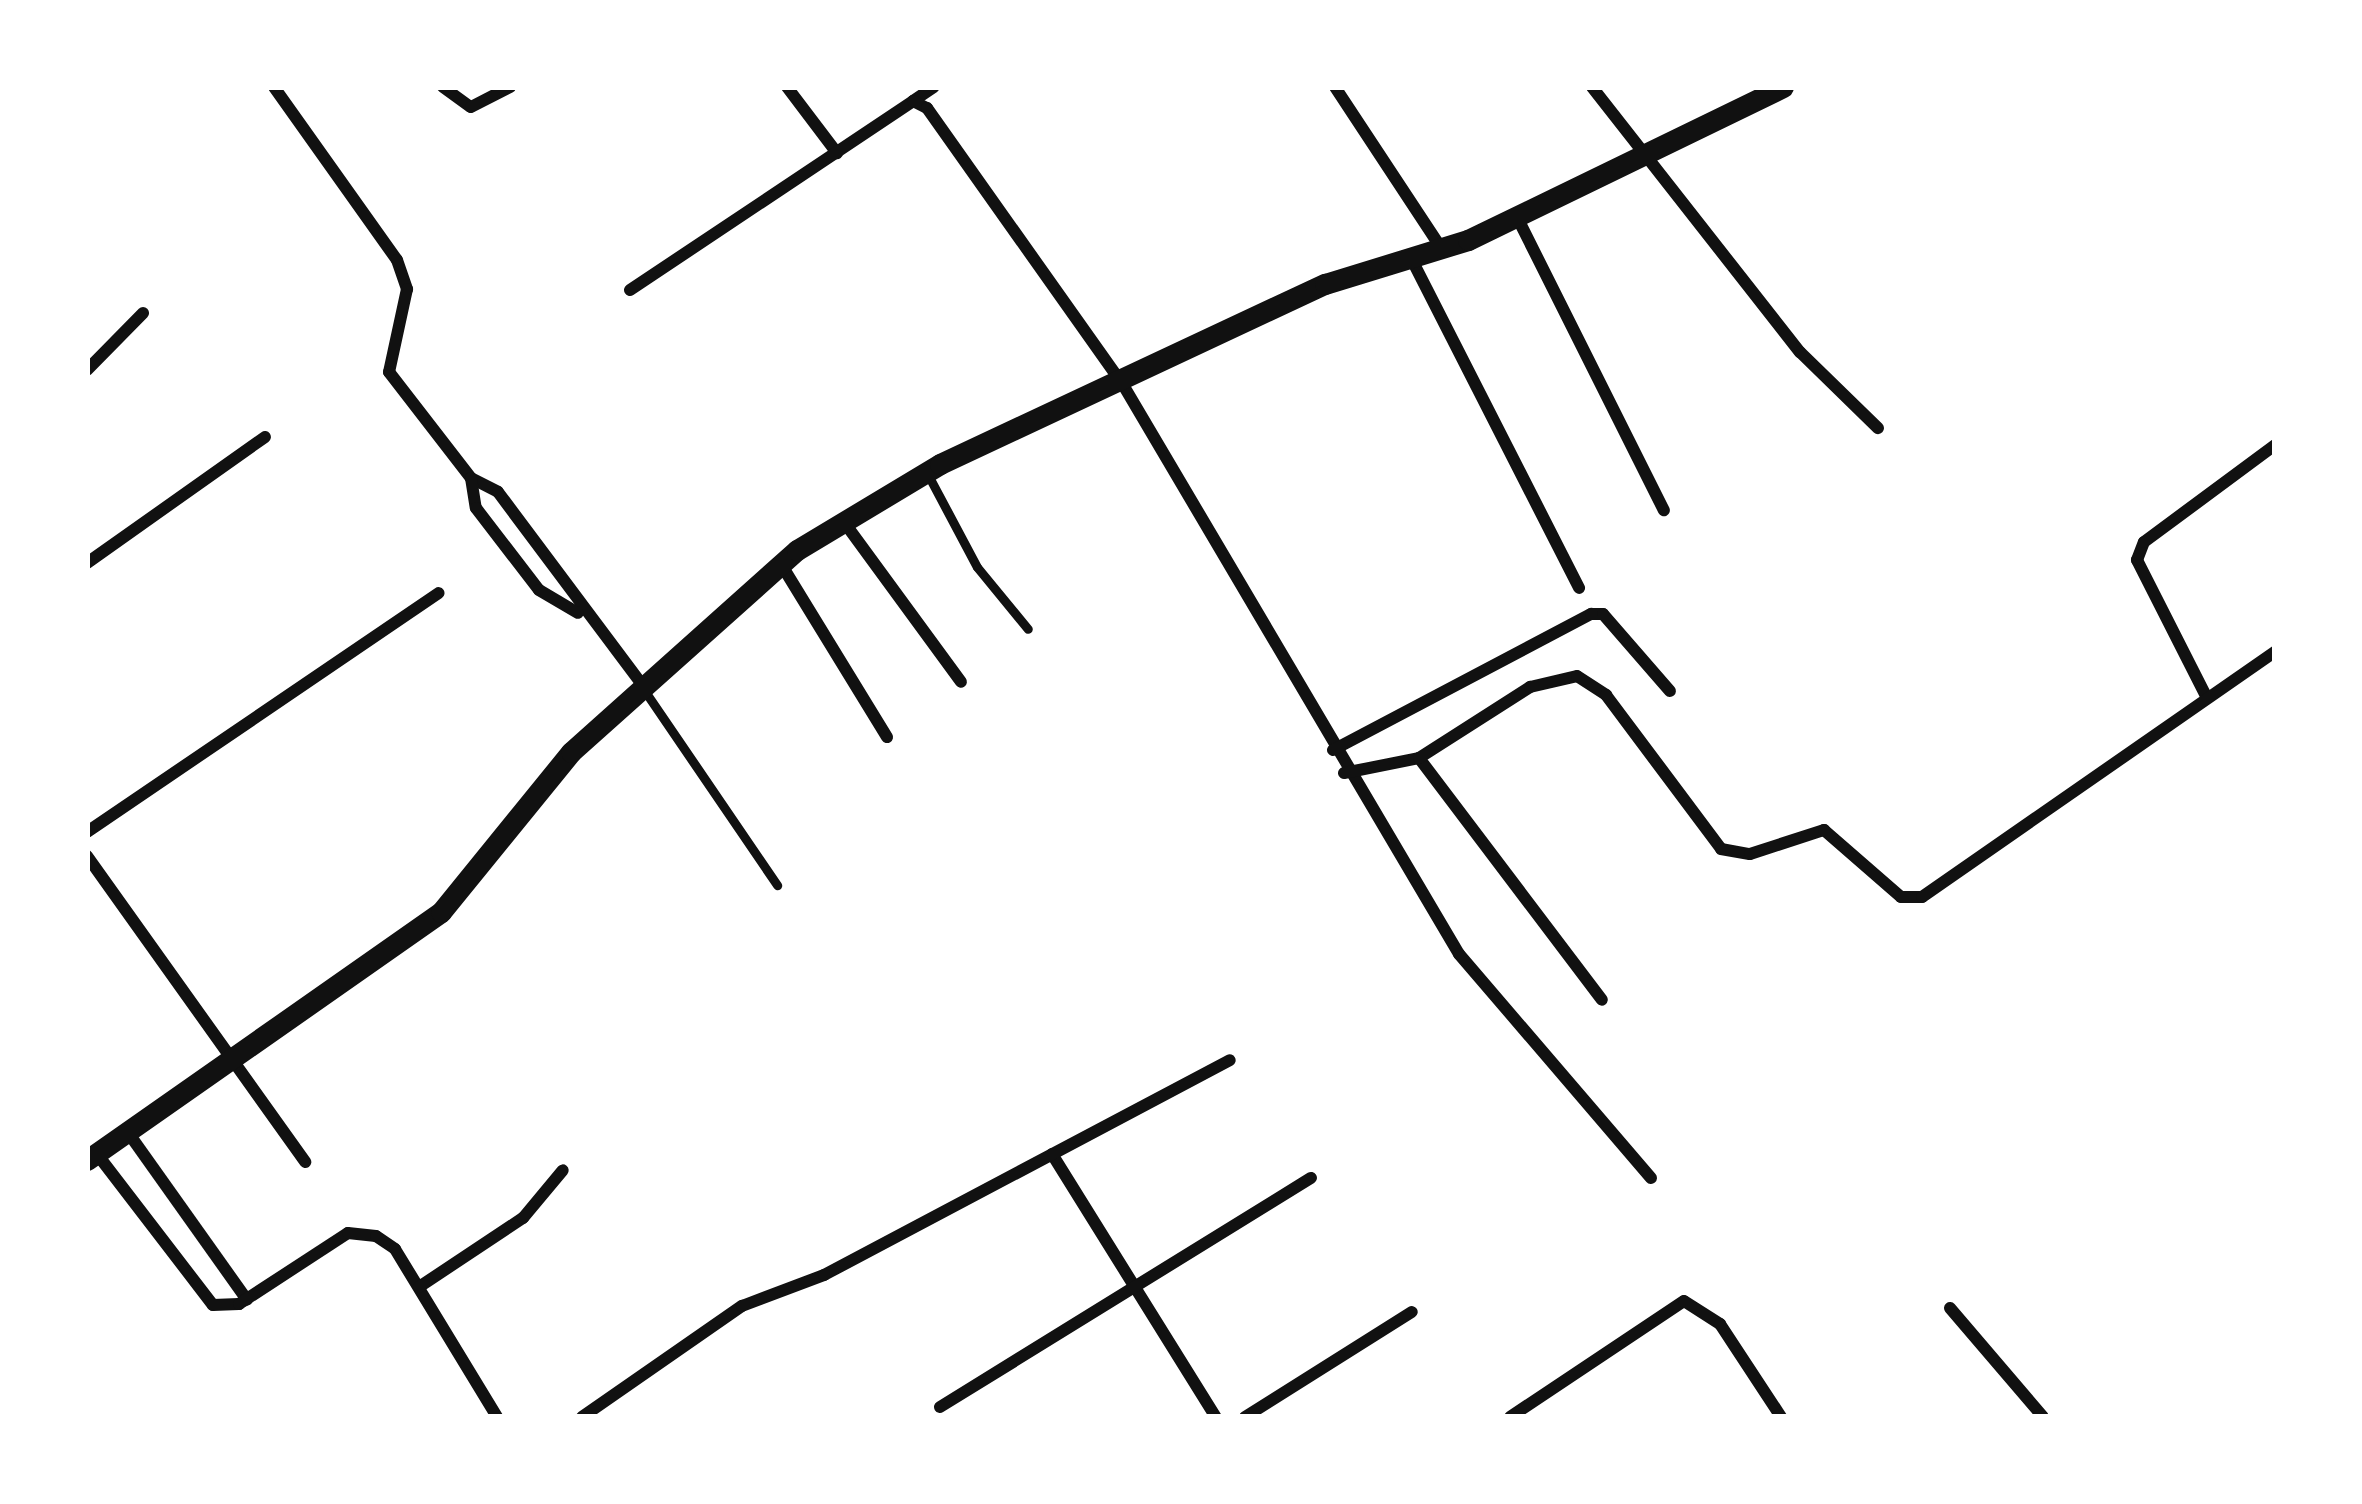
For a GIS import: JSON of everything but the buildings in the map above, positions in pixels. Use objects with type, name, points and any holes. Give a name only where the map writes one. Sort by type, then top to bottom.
[{"type":"street","points":[[274,87],[397,260],[407,289],[388,372],[471,478],[498,492],[582,615],[640,682]]},
{"type":"street","points":[[443,87],[472,107],[510,87]]},
{"type":"street","points":[[787,87],[837,153]]},
{"type":"street","points":[[629,290],[934,87]]},
{"type":"street","points":[[1335,87],[1441,248]]},
{"type":"street","points":[[1592,87],[1652,152],[1800,352],[1878,428]]},
{"type":"street","points":[[497,1417],[395,1249],[348,1233],[247,1300],[213,1305],[195,1292],[92,1157],[234,1052],[441,912],[640,682],[781,564],[844,523],[927,472],[1325,284],[1412,260],[1517,217],[1783,87]]},
{"type":"street","points":[[913,101],[938,118],[1122,383],[1263,608],[1344,772],[1459,954],[1651,1178]]},
{"type":"street","points":[[1517,217],[1664,510]]},
{"type":"street","points":[[1412,260],[1579,587]]},
{"type":"street","points":[[87,370],[142,313]]},
{"type":"street","points":[[87,563],[265,437]]},
{"type":"street","points":[[2207,698],[2137,560],[2144,542],[2275,445]]},
{"type":"street","points":[[471,478],[476,508],[539,590],[582,615]]},
{"type":"street","points":[[844,523],[961,682]]},
{"type":"street","points":[[781,564],[887,737]]},
{"type":"street","points":[[87,832],[439,593]]},
{"type":"street","points":[[1333,750],[1591,614],[1604,614],[1670,691]]},
{"type":"street","points":[[1344,772],[1419,758],[1530,687],[1577,676],[1606,694],[1721,849],[1750,854],[1823,830],[1845,838],[1882,884],[1922,897],[2275,652]]},
{"type":"street","points":[[1419,758],[1602,1000]]},
{"type":"street","points":[[87,856],[234,1052],[305,1162]]},
{"type":"street","points":[[582,1417],[742,1306],[1052,1154],[1229,1060]]},
{"type":"street","points":[[127,1131],[247,1300]]},
{"type":"street","points":[[1052,1154],[1216,1417]]},
{"type":"street","points":[[419,1287],[523,1218],[562,1170]]},
{"type":"street","points":[[940,1407],[1311,1178]]},
{"type":"street","points":[[1510,1417],[1684,1301],[1720,1324],[1781,1417]]},
{"type":"street","points":[[1950,1308],[2043,1417]]},
{"type":"street","points":[[1245,1417],[1412,1312]]},
{"type":"street","points":[[1530,1404],[1538,1417]]},
{"type":"lane","points":[[927,472],[977,568],[1028,629]]},
{"type":"lane","points":[[640,682],[777,885]]}]
